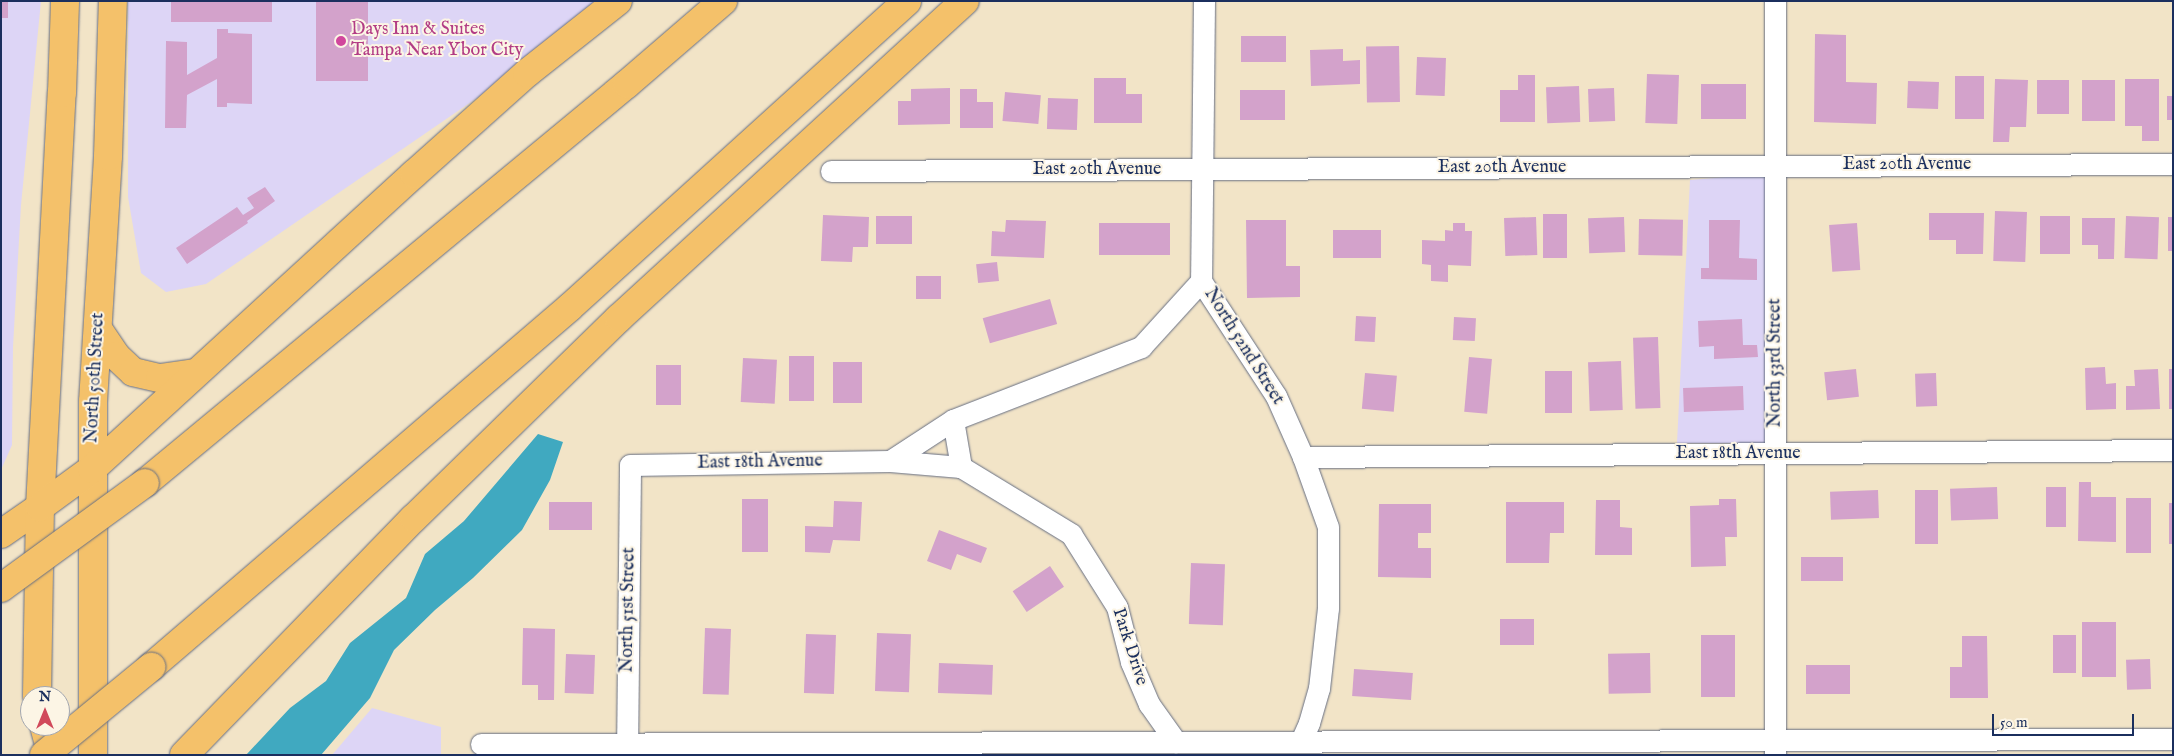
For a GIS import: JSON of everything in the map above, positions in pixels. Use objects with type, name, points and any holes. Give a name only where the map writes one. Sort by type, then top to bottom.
[{"type":"main road","points":[[37,686],[40,507],[62,112],[65,1]]},
{"type":"main road","name":"North 50th Street","points":[[92,755],[92,469],[108,156],[113,1]]},
{"type":"main road","points":[[1,534],[92,469],[527,73],[618,1]]},
{"type":"main road","points":[[1,588],[145,483],[627,84],[723,1]]},
{"type":"main road","points":[[44,755],[151,667],[570,308],[907,1]]},
{"type":"main road","points":[[184,755],[414,518],[619,318],[965,1]]},
{"type":"main road","points":[[98,329],[116,356],[133,372],[160,378],[196,373]]},
{"type":"main road","points":[[37,736],[37,755]]},
{"type":"main road","points":[[47,736],[52,755]]},
{"type":"street","name":"North 52nd Street","points":[[1204,1],[1201,281],[1276,396],[1303,457],[1328,527],[1328,608],[1319,688],[1309,723],[1300,742]]},
{"type":"street","name":"North 53rd Street","points":[[1775,1],[1775,748]]},
{"type":"street","name":"East 20th Avenue","points":[[831,172],[2173,164]]},
{"type":"street","points":[[890,461],[953,420],[1141,347],[1201,281]]},
{"type":"street","points":[[953,420],[961,467]]},
{"type":"street","name":"East 18th Avenue","points":[[1303,457],[2173,450]]},
{"type":"street","name":"East 18th Avenue","points":[[630,465],[890,461]]},
{"type":"street","name":"Park Drive","points":[[890,461],[961,467],[1071,534],[1117,607],[1131,662],[1149,704],[1176,742]]},
{"type":"street","name":"North 51st Street","points":[[627,749],[630,465]]},
{"type":"street","points":[[481,744],[627,749],[1176,742],[1206,748],[1300,742],[1775,748],[2173,739]]},
{"type":"shaded area","points":[[1,1],[41,1],[21,205],[13,347],[12,445],[1,470]]},
{"type":"shaded area","points":[[128,1],[601,1],[506,78],[206,284],[166,292],[141,273],[128,197]]},
{"type":"shaded area","points":[[1727,177],[1766,177],[1766,443],[1677,443],[1690,180]]},
{"type":"shaded area","points":[[372,708],[441,727],[441,755],[332,755]]},
{"type":"water","points":[[538,434],[563,442],[550,480],[522,530],[473,578],[435,610],[394,650],[370,698],[321,755],[246,755],[290,708],[326,681],[350,643],[406,598],[425,554],[464,521]]},
{"type":"building","points":[[1,1],[8,1],[8,18],[1,18]]},
{"type":"building","points":[[171,1],[272,1],[272,22],[171,22]]},
{"type":"building","name":"Days Inn & Suites Tampa Near Ybor City","points":[[316,1],[368,1],[368,81],[316,81]]},
{"type":"building","points":[[217,29],[228,29],[228,33],[252,34],[252,104],[227,103],[227,107],[217,107],[217,79],[187,95],[186,128],[165,128],[166,41],[187,42],[187,75],[217,58]]},
{"type":"building","points":[[1815,34],[1846,35],[1846,82],[1877,83],[1876,124],[1814,122]]},
{"type":"building","points":[[1241,36],[1286,36],[1286,62],[1241,62]]},
{"type":"building","points":[[1399,46],[1400,102],[1367,103],[1366,47]]},
{"type":"building","points":[[1343,49],[1343,61],[1360,60],[1360,84],[1311,86],[1310,50]]},
{"type":"building","points":[[1417,57],[1446,58],[1445,96],[1416,95]]},
{"type":"building","points":[[1647,74],[1679,75],[1677,124],[1645,123]]},
{"type":"building","points":[[1518,75],[1535,75],[1535,122],[1500,122],[1500,90],[1518,90]]},
{"type":"building","points":[[1955,76],[1984,76],[1984,119],[1955,119]]},
{"type":"building","points":[[1094,78],[1126,78],[1126,94],[1142,94],[1142,123],[1094,123]]},
{"type":"building","points":[[1995,79],[2028,80],[2026,127],[2010,127],[2009,142],[1993,142]]},
{"type":"building","points":[[2125,79],[2159,79],[2159,141],[2142,141],[2142,126],[2125,126]]},
{"type":"building","points":[[2037,80],[2069,80],[2069,114],[2037,114]]},
{"type":"building","points":[[2082,80],[2115,80],[2115,121],[2082,121]]},
{"type":"building","points":[[1908,81],[1939,82],[1938,109],[1907,108]]},
{"type":"building","points":[[1701,84],[1746,84],[1746,119],[1701,119]]},
{"type":"building","points":[[1579,86],[1580,122],[1547,123],[1546,87]]},
{"type":"building","points":[[950,88],[950,124],[898,125],[898,101],[911,101],[911,89]]},
{"type":"building","points":[[1614,88],[1615,121],[1589,122],[1588,89]]},
{"type":"building","points":[[960,89],[977,89],[977,102],[993,102],[993,128],[960,128]]},
{"type":"building","points":[[1240,90],[1285,90],[1285,120],[1240,120]]},
{"type":"building","points":[[1005,92],[1041,95],[1038,124],[1002,121]]},
{"type":"building","points":[[2167,96],[2173,96],[2173,120],[2167,120]]},
{"type":"building","points":[[1048,98],[1078,99],[1077,130],[1047,129]]},
{"type":"building","points":[[265,187],[275,201],[247,221],[248,223],[187,264],[176,248],[237,207],[243,215],[254,208],[247,198]]},
{"type":"building","points":[[1995,211],[2027,212],[2025,262],[1993,261]]},
{"type":"building","points":[[1929,213],[1984,213],[1983,254],[1956,254],[1956,240],[1929,240]]},
{"type":"building","points":[[1543,214],[1567,214],[1567,258],[1543,258]]},
{"type":"building","points":[[823,215],[869,217],[868,247],[853,247],[852,262],[821,261]]},
{"type":"building","points":[[876,216],[912,216],[912,244],[876,244]]},
{"type":"building","points":[[2040,216],[2070,216],[2070,254],[2040,254]]},
{"type":"building","points":[[2126,216],[2159,217],[2158,259],[2125,258]]},
{"type":"building","points":[[1536,217],[1537,255],[1505,256],[1504,218]]},
{"type":"building","points":[[1624,217],[1625,252],[1589,253],[1588,218]]},
{"type":"building","points":[[2168,217],[2173,217],[2173,251],[2168,251]]},
{"type":"building","points":[[2082,218],[2115,218],[2114,259],[2098,259],[2098,245],[2082,245]]},
{"type":"building","points":[[1639,219],[1683,220],[1682,256],[1638,255]]},
{"type":"building","points":[[1006,220],[1046,221],[1044,258],[991,256],[992,231],[1005,232]]},
{"type":"building","points":[[1246,220],[1286,220],[1286,266],[1300,266],[1300,297],[1247,298]]},
{"type":"building","points":[[1709,220],[1740,220],[1739,258],[1757,259],[1757,280],[1701,279],[1701,268],[1709,268]]},
{"type":"building","points":[[1099,223],[1170,223],[1170,255],[1099,255]]},
{"type":"building","points":[[1453,223],[1465,223],[1465,231],[1472,231],[1471,266],[1448,265],[1448,282],[1431,281],[1431,265],[1422,264],[1422,240],[1445,241],[1445,230],[1453,231]]},
{"type":"building","points":[[1857,223],[1860,270],[1832,272],[1829,225]]},
{"type":"building","points":[[1333,230],[1381,230],[1381,258],[1333,258]]},
{"type":"building","points":[[997,262],[999,281],[978,283],[976,264]]},
{"type":"building","points":[[916,276],[941,276],[941,299],[916,299]]},
{"type":"building","points":[[1050,299],[1057,324],[990,343],[983,318]]},
{"type":"building","points":[[1356,316],[1376,317],[1375,342],[1355,341]]},
{"type":"building","points":[[1454,317],[1476,318],[1475,341],[1453,340]]},
{"type":"building","points":[[1742,319],[1743,345],[1757,345],[1758,357],[1714,359],[1714,346],[1699,347],[1698,321]]},
{"type":"building","points":[[1658,337],[1660,408],[1635,409],[1633,338]]},
{"type":"building","points":[[789,356],[814,356],[814,401],[789,401]]},
{"type":"building","points":[[1469,357],[1492,359],[1487,414],[1464,412]]},
{"type":"building","points":[[743,358],[777,360],[775,404],[741,402]]},
{"type":"building","points":[[1621,361],[1623,410],[1590,411],[1588,362]]},
{"type":"building","points":[[833,362],[862,362],[862,403],[833,403]]},
{"type":"building","points":[[656,365],[681,365],[681,405],[656,405]]},
{"type":"building","points":[[2105,367],[2106,384],[2116,383],[2116,409],[2086,410],[2085,368]]},
{"type":"building","points":[[1856,369],[1859,397],[1827,400],[1824,372]]},
{"type":"building","points":[[2158,369],[2160,409],[2126,410],[2126,386],[2135,386],[2134,370]]},
{"type":"building","points":[[2169,369],[2173,369],[2173,409],[2169,409]]},
{"type":"building","points":[[1545,371],[1572,371],[1572,413],[1545,413]]},
{"type":"building","points":[[1365,373],[1397,376],[1394,412],[1362,409]]},
{"type":"building","points":[[1936,373],[1937,406],[1916,407],[1915,374]]},
{"type":"building","points":[[1743,386],[1744,410],[1684,412],[1683,388]]},
{"type":"building","points":[[2079,482],[2091,482],[2091,497],[2116,497],[2116,542],[2078,541]]},
{"type":"building","points":[[1997,487],[1998,519],[1951,521],[1950,489]]},
{"type":"building","points":[[2046,487],[2066,487],[2066,527],[2046,527]]},
{"type":"building","points":[[1878,490],[1879,518],[1831,520],[1830,492]]},
{"type":"building","points":[[1915,490],[1938,490],[1938,544],[1915,544]]},
{"type":"building","points":[[2126,498],[2151,498],[2151,553],[2126,553]]},
{"type":"building","points":[[742,499],[768,499],[768,552],[742,552]]},
{"type":"building","points":[[1719,499],[1736,499],[1737,537],[1725,537],[1726,566],[1691,567],[1690,506],[1719,505]]},
{"type":"building","points":[[1596,500],[1620,500],[1620,527],[1632,528],[1632,555],[1595,555]]},
{"type":"building","points":[[834,501],[862,502],[860,541],[833,540],[830,553],[805,552],[805,526],[833,527]]},
{"type":"building","points":[[549,502],[592,502],[592,530],[549,530]]},
{"type":"building","points":[[1506,502],[1564,502],[1564,533],[1550,533],[1549,563],[1506,563]]},
{"type":"building","points":[[2169,503],[2173,503],[2173,544],[2169,544]]},
{"type":"building","points":[[1379,504],[1431,504],[1431,533],[1418,533],[1418,548],[1431,548],[1431,578],[1378,577]]},
{"type":"building","points":[[939,530],[987,548],[981,563],[957,554],[951,570],[927,561]]},
{"type":"building","points":[[1801,557],[1843,557],[1843,581],[1801,581]]},
{"type":"building","points":[[1191,563],[1225,564],[1223,625],[1189,624]]},
{"type":"building","points":[[1050,566],[1064,587],[1027,612],[1013,591]]},
{"type":"building","points":[[1500,619],[1534,619],[1534,645],[1500,645]]},
{"type":"building","points":[[2082,622],[2116,622],[2116,677],[2082,677]]},
{"type":"building","points":[[523,628],[555,629],[554,700],[538,700],[538,685],[522,685]]},
{"type":"building","points":[[705,628],[731,629],[729,695],[703,694]]},
{"type":"building","points":[[877,633],[911,634],[909,692],[875,691]]},
{"type":"building","points":[[806,634],[836,635],[834,694],[804,693]]},
{"type":"building","points":[[1701,635],[1735,635],[1735,697],[1701,697]]},
{"type":"building","points":[[2053,635],[2076,635],[2076,673],[2053,673]]},
{"type":"building","points":[[1962,636],[1987,636],[1988,698],[1950,698],[1950,667],[1962,667]]},
{"type":"building","points":[[1650,653],[1651,693],[1609,694],[1608,654]]},
{"type":"building","points":[[566,654],[595,655],[594,694],[565,693]]},
{"type":"building","points":[[2150,659],[2151,689],[2127,690],[2126,660]]},
{"type":"building","points":[[939,663],[993,665],[992,695],[938,693]]},
{"type":"building","points":[[1806,665],[1850,665],[1850,694],[1806,694]]},
{"type":"building","points":[[1354,669],[1413,673],[1411,700],[1352,696]]},
{"type":"place","name":"Days Inn & Suites Tampa Near Ybor City","points":[[341,41]]}]
